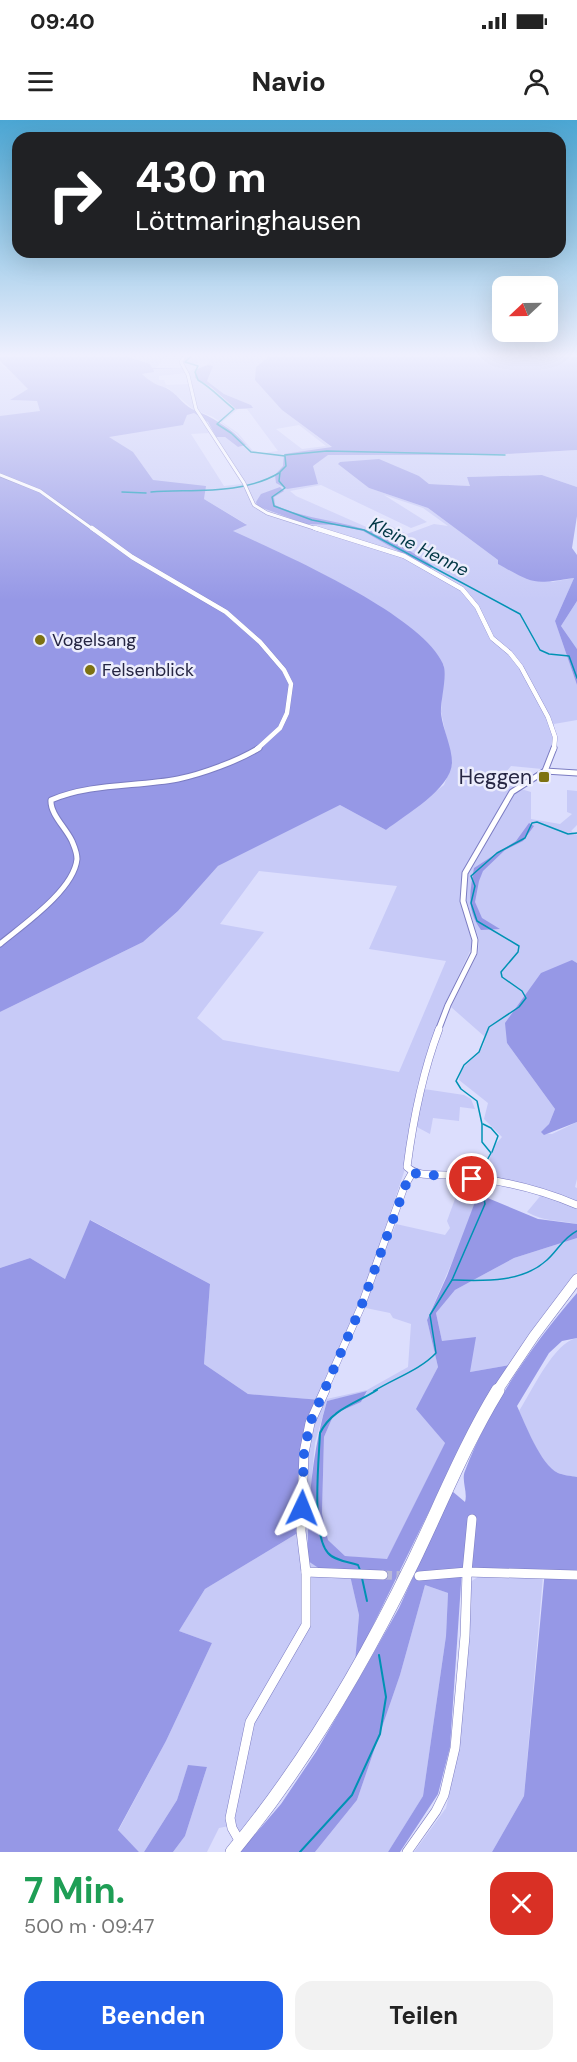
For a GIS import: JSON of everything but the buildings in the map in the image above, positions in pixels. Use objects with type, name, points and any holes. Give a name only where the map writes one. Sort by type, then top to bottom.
[{"type":"main road","points":[[236,1847],[268,1809],[316,1741],[355,1673],[407,1573],[472,1437],[493,1399],[537,1330],[577,1279]]},
{"type":"street","points":[[216,438],[258,508],[404,556],[467,593],[491,636],[518,663],[550,721],[555,746],[545,771],[512,792],[465,873],[463,901],[475,940],[474,953],[448,1005],[423,1074],[412,1126],[407,1167],[412,1173],[441,1174],[518,1185],[577,1205]]},
{"type":"street","points":[[0,475],[40,491],[132,557],[226,612],[268,652],[287,675],[292,688],[287,712],[280,728],[262,746],[246,756],[179,779],[70,792],[51,800],[51,808],[66,827],[75,848],[75,865],[54,898],[0,944]]},
{"type":"street","points":[[545,771],[577,773]]},
{"type":"street","points":[[236,1847],[230,1818],[245,1738],[254,1714],[306,1625],[306,1572],[301,1531],[303,1465],[310,1423],[361,1307],[404,1187],[412,1173]]},
{"type":"street","points":[[407,1852],[444,1795],[455,1748],[472,1519]]},
{"type":"street","points":[[306,1572],[383,1575]]},
{"type":"street","points":[[419,1576],[467,1572],[577,1575]]},
{"type":"shaded area","points":[[0,438],[193,438],[224,486],[242,484],[212,438],[226,438],[238,447],[246,445],[240,438],[242,438],[253,451],[263,453],[278,451],[268,438],[287,438],[302,449],[326,446],[315,438],[319,438],[333,448],[313,466],[327,455],[490,455],[577,450],[577,487],[542,475],[467,477],[471,486],[429,484],[419,476],[357,462],[340,462],[369,488],[428,508],[498,560],[552,582],[574,578],[555,621],[577,685],[577,720],[554,724],[551,751],[542,769],[511,766],[507,771],[486,772],[486,775],[505,779],[505,784],[531,792],[531,819],[560,824],[572,814],[567,812],[567,790],[577,791],[577,825],[571,831],[577,835],[577,963],[572,960],[507,1043],[555,1109],[549,1124],[542,1133],[552,1134],[577,1122],[575,1187],[577,1188],[577,1202],[527,1184],[484,1175],[494,1146],[502,1137],[484,1119],[488,1103],[459,1080],[464,1068],[480,1050],[485,1037],[451,1007],[478,953],[479,940],[466,899],[468,874],[465,869],[460,896],[472,942],[471,949],[445,1004],[428,1049],[417,1087],[404,1172],[348,1338],[322,1400],[367,1390],[408,1367],[411,1324],[393,1318],[390,1313],[361,1307],[396,1224],[445,1235],[450,1228],[447,1221],[455,1199],[454,1180],[478,1181],[478,1194],[462,1239],[427,1320],[438,1367],[417,1409],[445,1443],[387,1560],[345,1556],[328,1540],[322,1513],[324,1437],[334,1414],[361,1402],[367,1392],[327,1401],[315,1443],[307,1527],[349,1570],[359,1615],[355,1662],[315,1733],[243,1830],[239,1831],[234,1825],[219,1828],[207,1852],[173,1852],[185,1836],[207,1767],[188,1766],[177,1800],[144,1852],[139,1852],[118,1831],[166,1741],[212,1643],[179,1631],[205,1589],[301,1531],[303,1465],[320,1400],[248,1394],[204,1364],[210,1284],[91,1220],[65,1279],[30,1258],[0,1268],[0,1012],[143,942],[178,911],[218,866],[340,805],[386,830],[444,785],[452,764],[441,712],[444,665],[232,531],[246,524],[204,499],[205,489],[0,461]],"holes":[[[321,485],[411,528],[427,522],[384,495],[423,508],[448,526],[434,524],[407,534],[381,521],[371,529],[296,496],[290,491]],[[259,871],[397,886],[369,949],[446,961],[399,1072],[223,1040],[197,1018],[264,932],[220,924]]]},
{"type":"shaded area","points":[[0,438],[110,438],[133,452],[153,480],[206,486],[204,499],[247,525],[233,531],[316,570],[381,606],[430,645],[444,669],[441,714],[452,763],[450,773],[436,792],[386,830],[340,805],[218,866],[178,911],[143,942],[0,1012]]},
{"type":"shaded area","points":[[226,438],[239,438],[246,445],[238,447]]},
{"type":"shaded area","points":[[320,438],[577,438],[577,450],[490,455],[328,455],[313,466],[318,484],[287,489],[276,483],[275,475],[283,466],[284,454],[332,447]]},
{"type":"shaded area","points":[[379,459],[419,476],[429,484],[470,486],[467,477],[542,475],[577,487],[577,516],[572,548],[577,555],[577,601],[561,626],[577,649],[577,685],[555,621],[574,578],[542,582],[520,576],[498,564],[498,560],[428,508],[369,488],[338,464]]},
{"type":"shaded area","points":[[280,487],[284,491],[274,497],[275,505],[307,516],[370,531],[398,544],[433,566],[430,569],[363,531],[336,525],[306,524],[257,506],[256,502],[261,494]]},
{"type":"shaded area","points":[[577,601],[577,649],[561,626]]},
{"type":"shaded area","points":[[529,823],[534,826],[523,841],[505,850],[483,871],[475,902],[482,918],[500,929],[481,930],[471,907],[474,868],[516,841]]},
{"type":"shaded area","points":[[572,960],[577,963],[577,1122],[544,1135],[541,1132],[549,1124],[555,1109],[507,1043],[505,1023],[541,973]]},
{"type":"shaded area","points":[[424,1089],[464,1095],[471,1099],[475,1109],[460,1107],[459,1121],[433,1118],[430,1134],[415,1126]]},
{"type":"shaded area","points":[[478,1194],[538,1219],[577,1224],[577,1238],[514,1258],[455,1290],[436,1313],[442,1341],[476,1337],[470,1372],[510,1365],[445,1479],[355,1662],[359,1615],[349,1571],[320,1569],[308,1561],[308,1521],[312,1480],[327,1401],[367,1391],[361,1402],[334,1414],[324,1437],[322,1513],[328,1540],[345,1556],[387,1559],[445,1443],[416,1409],[438,1367],[427,1320],[447,1276]]},
{"type":"shaded area","points":[[542,1194],[577,1208],[577,1224],[546,1219],[527,1212]]},
{"type":"shaded area","points":[[90,1220],[210,1284],[204,1364],[248,1394],[321,1400],[303,1465],[301,1531],[205,1589],[179,1631],[212,1643],[166,1741],[118,1830],[139,1852],[0,1852],[0,1268],[30,1258],[65,1279]]},
{"type":"shaded area","points":[[577,1238],[577,1272],[537,1323],[510,1365],[470,1372],[442,1341],[436,1313],[455,1290],[514,1258]]},
{"type":"shaded area","points":[[577,1293],[577,1338],[562,1341],[549,1353],[517,1406],[545,1461],[558,1473],[577,1477],[577,1852],[492,1852],[524,1796],[545,1570],[462,1569],[450,1747],[438,1794],[400,1852],[388,1852],[423,1796],[446,1636],[448,1593],[425,1585],[400,1675],[357,1800],[315,1852],[240,1852],[281,1804],[316,1752],[399,1608],[452,1491],[465,1502],[465,1471],[499,1400],[528,1355]]},
{"type":"shaded area","points":[[577,1338],[577,1477],[558,1473],[552,1469],[535,1445],[519,1411],[552,1358],[568,1341]]},
{"type":"shaded area","points":[[481,1575],[543,1576],[524,1796],[492,1852],[414,1852],[446,1808],[456,1758],[470,1582]]},
{"type":"shaded area","points":[[425,1585],[448,1593],[446,1636],[423,1796],[388,1852],[315,1852],[357,1800],[400,1675]]},
{"type":"shaded area","points":[[188,1765],[207,1767],[185,1836],[173,1852],[144,1852],[177,1800]]},
{"type":"waterway","name":"Kleine Henne","points":[[236,438],[251,452],[285,456],[286,466],[280,472],[279,481],[285,488],[272,497],[274,506],[312,520],[364,530],[520,614],[540,650],[549,654],[569,656],[577,678]]},
{"type":"waterway","points":[[285,455],[327,451],[505,455]]},
{"type":"waterway","points":[[151,492],[233,488],[265,480],[279,473]]},
{"type":"waterway","points":[[122,492],[146,493]]},
{"type":"waterway","name":"Kleine Henne","points":[[481,1177],[480,1173],[491,1153],[482,1142],[482,1124],[477,1101],[461,1089],[456,1081],[464,1065],[479,1052],[489,1027],[519,1007],[526,998],[522,991],[502,977],[501,972],[518,952],[519,946],[477,921],[471,903],[475,886],[471,876],[497,853],[525,838],[532,823],[537,822],[568,834],[577,833]]},
{"type":"waterway","name":"Kleine Henne","points":[[483,1124],[491,1128],[498,1136],[492,1152]]},
{"type":"waterway","name":"Kleine Henne","points":[[452,1280],[485,1204],[481,1182]]},
{"type":"waterway","points":[[452,1280],[502,1279],[526,1273],[547,1260],[564,1241],[577,1231]]},
{"type":"waterway","name":"Kleine Henne","points":[[374,1391],[415,1369],[436,1353],[430,1315],[452,1280]]},
{"type":"waterway","name":"Kleine Henne","points":[[360,1570],[358,1565],[331,1556],[323,1543],[319,1530],[317,1496],[320,1433],[331,1418],[377,1390]]},
{"type":"waterway","name":"Kleine Henne","points":[[362,1578],[367,1601]]},
{"type":"waterway","name":"Kleine Henne","points":[[300,1852],[352,1795],[380,1734],[386,1697],[379,1655]]},
{"type":"tunnel","points":[[383,1575],[407,1576]]},
{"type":"place","name":"Vogelsang","points":[[40,640]]},
{"type":"place","name":"Felsenblick","points":[[90,670]]},
{"type":"place","name":"Heggen","points":[[544,777]]},
{"type":"route","points":[[302,1508],[304,1453],[310,1423],[361,1307],[409,1176],[412,1173],[441,1174],[472,1179]]}]
